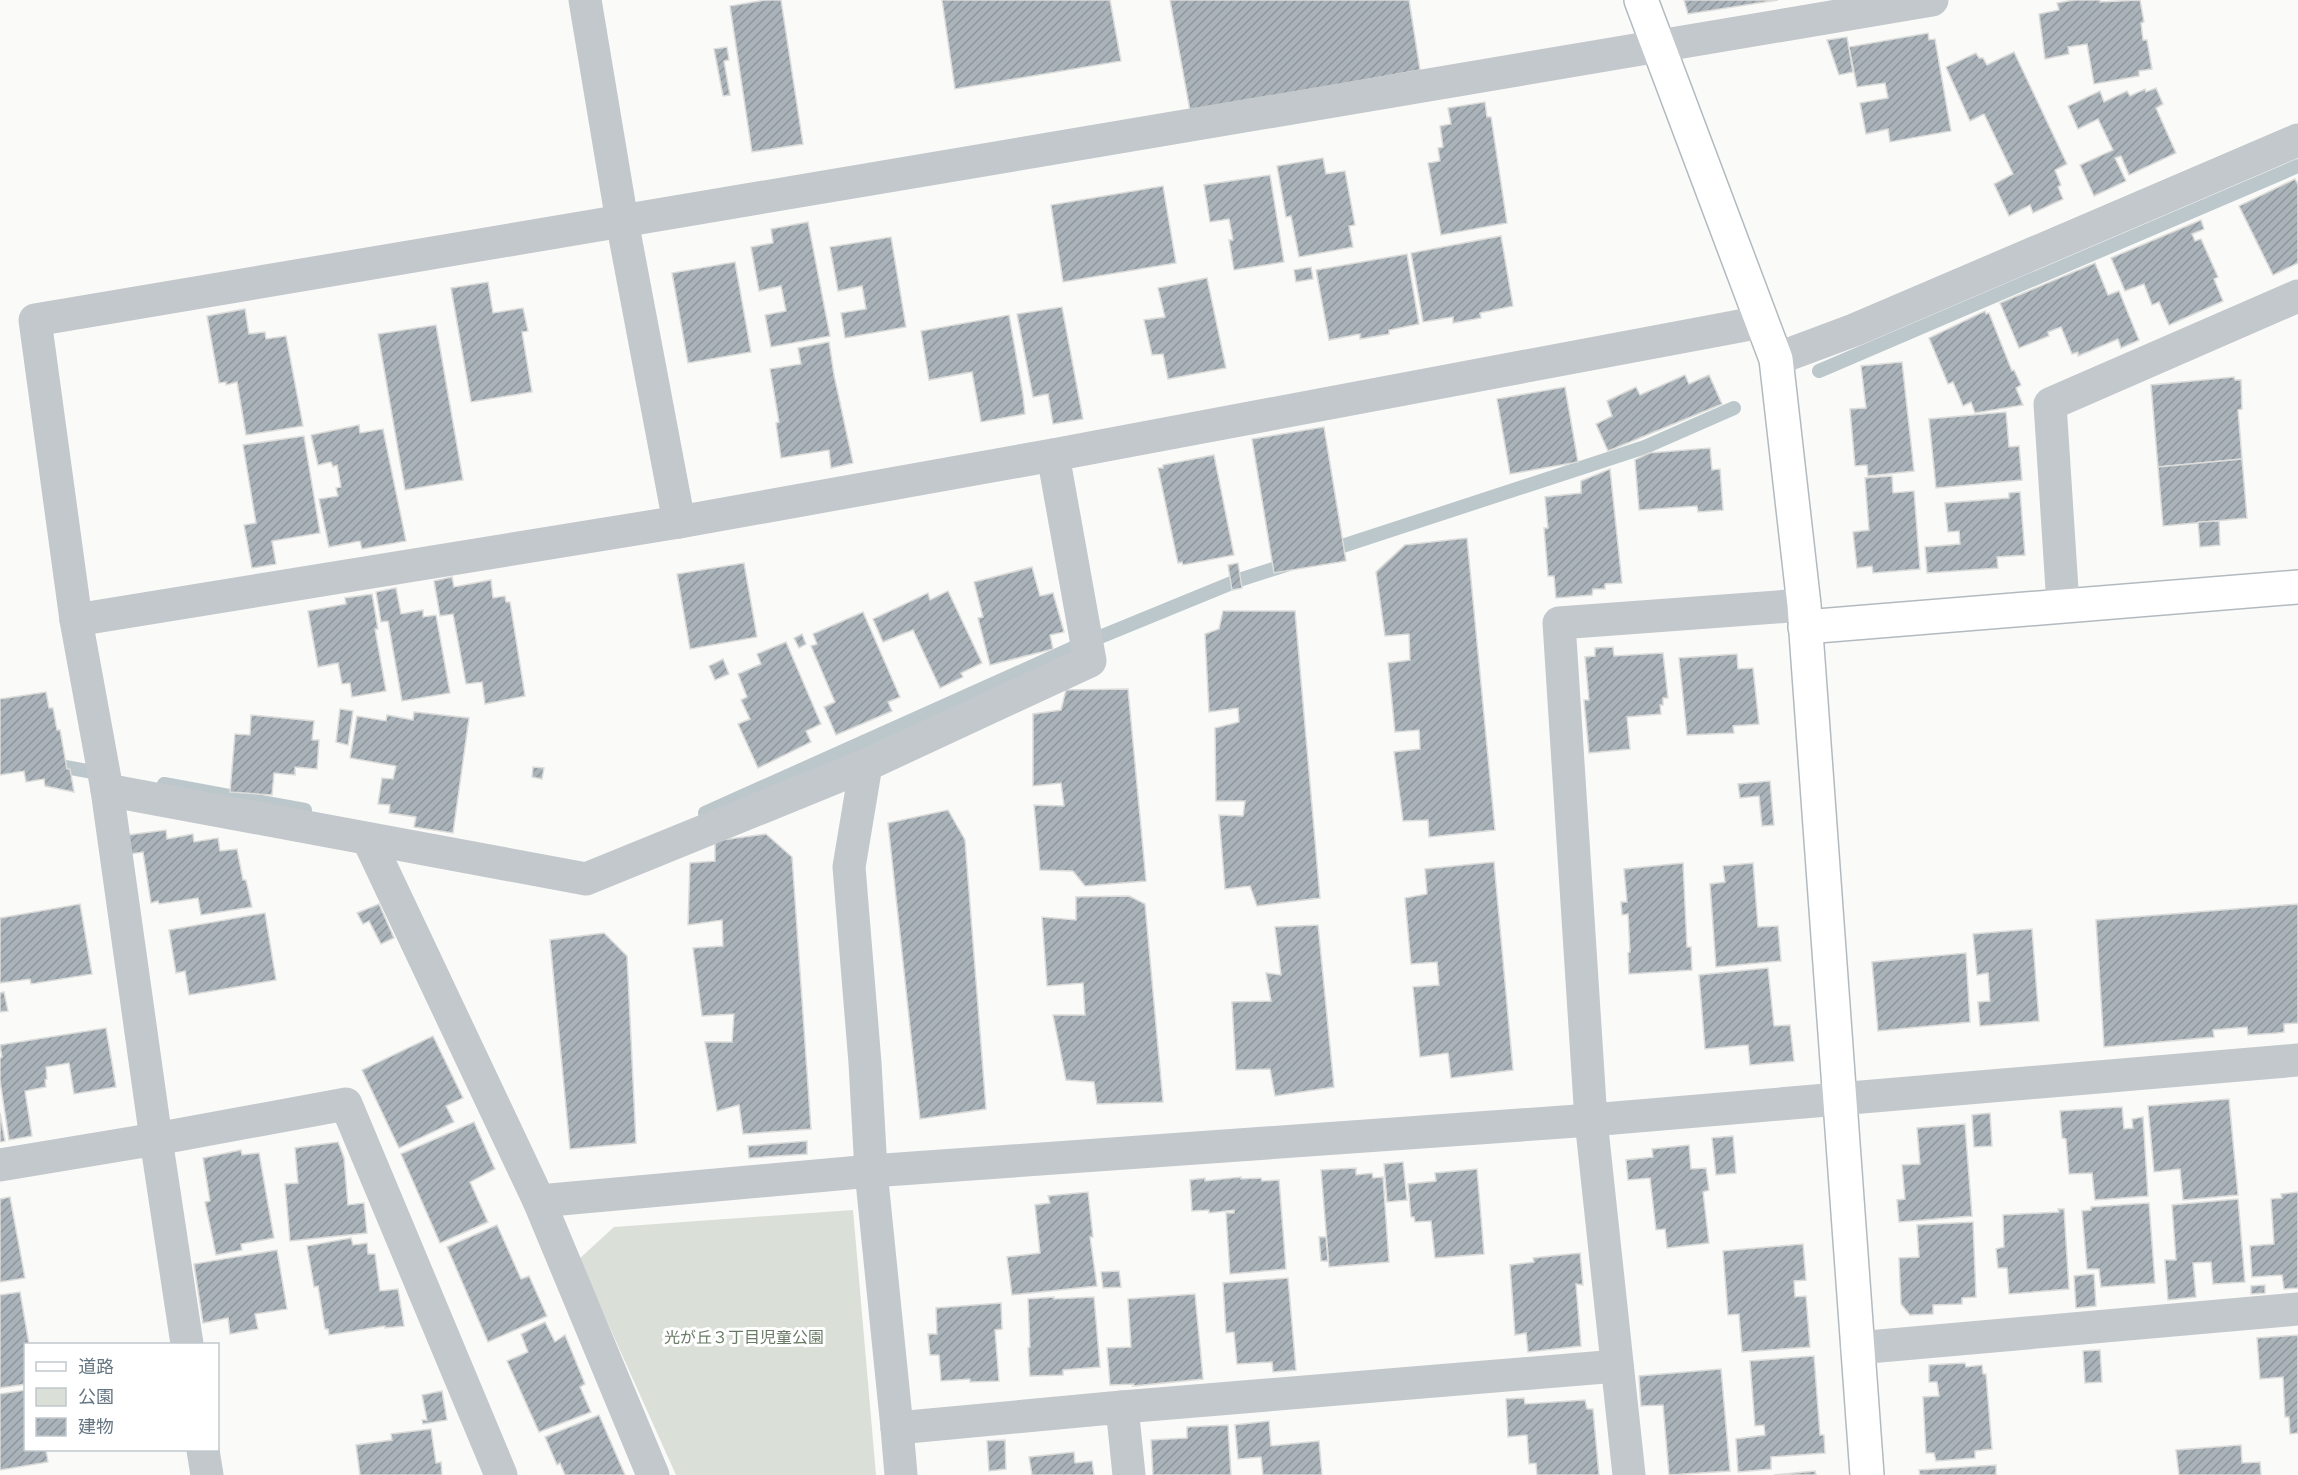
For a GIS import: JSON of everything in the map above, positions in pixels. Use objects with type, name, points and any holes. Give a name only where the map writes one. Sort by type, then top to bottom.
[{"type":"street","points":[[585,0],[622,221],[679,522]]},
{"type":"street","points":[[1641,0],[1776,359],[1805,616],[1866,1475]]},
{"type":"street","points":[[188,1343],[104,776],[76,620],[35,320],[1932,0]]},
{"type":"street","points":[[1776,359],[1854,330],[2298,140]]},
{"type":"street","points":[[2063,605],[2050,404],[2298,296]]},
{"type":"street","points":[[76,620],[679,522],[1053,455],[1761,322]]},
{"type":"street","points":[[104,776],[368,839],[586,879],[866,765],[1090,661],[1053,455]]},
{"type":"street","points":[[1629,1475],[1591,1120],[1559,623],[2063,605],[2298,588]]},
{"type":"street","points":[[866,765],[849,867],[865,1063],[871,1171],[901,1475]]},
{"type":"street","points":[[368,839],[539,1202],[653,1475]]},
{"type":"street","points":[[539,1202],[871,1171],[1591,1120],[2298,1060]]},
{"type":"street","points":[[0,1165],[346,1104],[501,1475]]},
{"type":"street","points":[[1857,1348],[2298,1309]]},
{"type":"street","points":[[897,1428],[1617,1366]]},
{"type":"street","points":[[1122,1407],[1129,1475]]},
{"type":"street","points":[[203,1451],[207,1475]]},
{"type":"green space","name":"光が丘３丁目児童公園","points":[[853,1210],[876,1475],[676,1475],[579,1259],[614,1227]]},
{"type":"building","points":[[781,0],[803,144],[752,152],[730,6]]},
{"type":"building","points":[[942,0],[1110,0],[1121,61],[955,89]]},
{"type":"building","points":[[1170,0],[1409,0],[1420,70],[1190,111]]},
{"type":"building","points":[[1684,0],[1778,0],[1688,14]]},
{"type":"building","points":[[2074,0],[2100,0],[2100,2],[2140,0],[2144,22],[2141,23],[2143,40],[2147,40],[2152,69],[2139,71],[2139,76],[2094,84],[2087,44],[2068,47],[2069,54],[2045,59],[2039,14],[2059,10],[2057,3]]},
{"type":"building","points":[[1928,33],[1929,40],[1935,39],[1951,131],[1890,142],[1888,129],[1866,134],[1860,103],[1888,98],[1885,83],[1857,87],[1849,47]]},
{"type":"building","points":[[1847,37],[1853,72],[1839,75],[1827,40]]},
{"type":"building","points":[[727,47],[729,60],[724,61],[730,95],[723,96],[714,49]]},
{"type":"building","points":[[2014,52],[2067,164],[2055,170],[2063,199],[2033,213],[2030,205],[2009,216],[1994,184],[2013,174],[1984,114],[1970,121],[1946,67],[1976,53],[1987,65]]},
{"type":"building","points":[[2156,88],[2163,104],[2156,108],[2176,153],[2129,175],[2121,156],[2115,158],[2126,181],[2094,196],[2080,165],[2113,150],[2098,119],[2078,129],[2068,106],[2100,91],[2104,102],[2127,91],[2130,96],[2145,89],[2146,92]]},
{"type":"building","points":[[1485,102],[1487,117],[1491,117],[1507,223],[1441,235],[1428,163],[1440,161],[1438,148],[1443,147],[1440,126],[1451,124],[1448,108]]},
{"type":"building","points":[[1323,158],[1326,174],[1345,171],[1355,225],[1349,226],[1353,247],[1299,257],[1291,216],[1286,217],[1277,166]]},
{"type":"building","points":[[1270,175],[1284,262],[1234,270],[1229,240],[1233,240],[1229,219],[1210,222],[1204,185]]},
{"type":"building","points":[[2295,179],[2298,184],[2298,263],[2273,275],[2239,206]]},
{"type":"building","points":[[1163,186],[1176,263],[1063,282],[1051,205]]},
{"type":"building","points":[[2201,220],[2204,229],[2192,234],[2195,241],[2201,239],[2218,277],[2214,279],[2223,301],[2169,325],[2159,302],[2152,305],[2144,284],[2125,291],[2111,258]]},
{"type":"building","points":[[808,222],[830,336],[771,347],[765,315],[786,311],[781,286],[759,291],[751,247],[773,243],[771,229]]},
{"type":"building","points":[[1501,236],[1513,306],[1480,313],[1481,318],[1453,323],[1453,317],[1423,322],[1411,253]]},
{"type":"building","points":[[891,237],[906,327],[845,338],[841,313],[866,309],[862,286],[838,291],[830,247]]},
{"type":"building","points":[[1407,254],[1419,324],[1389,330],[1389,334],[1360,339],[1360,334],[1329,340],[1316,270]]},
{"type":"building","points":[[735,262],[751,352],[688,363],[672,273]]},
{"type":"building","points":[[2095,263],[2108,295],[2119,291],[2139,340],[2121,348],[2118,339],[2078,356],[2078,352],[2072,354],[2061,327],[2048,332],[2049,336],[2019,348],[2000,303]]},
{"type":"building","points":[[1311,267],[1313,279],[1296,282],[1294,270]]},
{"type":"building","points":[[1207,278],[1226,368],[1168,379],[1163,354],[1152,355],[1144,320],[1165,317],[1158,288]]},
{"type":"building","points":[[488,282],[493,313],[523,308],[528,331],[522,332],[532,392],[471,402],[451,288]]},
{"type":"building","points":[[1062,307],[1083,419],[1053,424],[1048,394],[1033,397],[1017,314]]},
{"type":"building","points":[[245,309],[249,334],[265,332],[266,339],[286,336],[303,426],[246,435],[237,382],[226,385],[226,382],[219,383],[207,316]]},
{"type":"building","points":[[1985,311],[1986,314],[1989,313],[2012,371],[2014,370],[2021,385],[2016,388],[2023,405],[1975,413],[1971,402],[1963,406],[1953,382],[1948,384],[1929,338]]},
{"type":"building","points":[[1009,315],[1025,414],[981,422],[972,372],[929,380],[921,331]]},
{"type":"building","points":[[436,325],[463,480],[405,490],[378,334]]},
{"type":"building","points":[[829,342],[853,463],[831,468],[829,450],[781,458],[776,423],[779,422],[770,369],[801,364],[798,348]]},
{"type":"building","points":[[1902,362],[1914,471],[1868,476],[1867,465],[1855,466],[1850,409],[1866,408],[1861,366]]},
{"type":"building","points":[[1685,375],[1689,384],[1709,375],[1722,404],[1608,451],[1596,424],[1612,416],[1607,401],[1636,387],[1640,395]]},
{"type":"building","points":[[2234,377],[2235,380],[2241,380],[2242,409],[2238,410],[2242,459],[2158,467],[2151,385]]},
{"type":"building","points":[[1565,387],[1578,462],[1510,474],[1497,399]]},
{"type":"building","points":[[2006,412],[2009,447],[2019,446],[2022,480],[1936,488],[1929,419]]},
{"type":"building","points":[[359,425],[360,433],[383,429],[406,541],[362,549],[360,541],[329,547],[319,499],[338,496],[336,488],[341,487],[337,465],[333,467],[331,462],[318,465],[311,435]]},
{"type":"building","points":[[1324,427],[1346,561],[1274,573],[1252,439]]},
{"type":"building","points":[[304,436],[320,533],[272,541],[276,564],[252,568],[244,525],[256,523],[243,445]]},
{"type":"building","points":[[1710,448],[1712,470],[1720,469],[1723,510],[1698,512],[1697,506],[1639,510],[1635,460],[1649,453]]},
{"type":"building","points":[[1214,455],[1234,555],[1183,565],[1182,562],[1178,563],[1158,468]]},
{"type":"building","points":[[2242,459],[2247,518],[2163,526],[2158,467]]},
{"type":"building","points":[[1610,469],[1622,583],[1605,584],[1605,589],[1593,589],[1592,595],[1556,598],[1554,576],[1548,576],[1544,528],[1548,528],[1545,497],[1581,493],[1581,481]]},
{"type":"building","points":[[1892,476],[1893,493],[1914,491],[1920,569],[1873,573],[1872,566],[1857,568],[1853,532],[1869,530],[1865,478]]},
{"type":"building","points":[[2020,492],[2025,555],[1997,557],[1998,568],[1927,573],[1925,547],[1960,544],[1959,531],[1948,532],[1945,503],[2009,498],[2009,493]]},
{"type":"building","points":[[2219,521],[2220,545],[2200,547],[2198,522]]},
{"type":"building","points":[[1467,538],[1495,830],[1429,837],[1428,820],[1403,821],[1394,752],[1420,749],[1419,730],[1395,732],[1388,663],[1410,660],[1409,634],[1385,636],[1376,572],[1405,545]]},
{"type":"building","points":[[744,563],[757,637],[690,649],[677,574]]},
{"type":"building","points":[[1238,563],[1242,588],[1232,590],[1228,565]]},
{"type":"building","points":[[1032,567],[1040,596],[1053,593],[1064,632],[1050,635],[1053,649],[990,665],[978,618],[983,617],[974,582]]},
{"type":"building","points":[[452,577],[454,587],[491,580],[493,598],[505,596],[506,602],[510,602],[525,696],[485,704],[482,682],[466,684],[453,614],[440,616],[434,581]]},
{"type":"building","points":[[396,588],[401,614],[423,610],[423,617],[436,615],[450,693],[402,701],[388,621],[381,622],[376,592]]},
{"type":"building","points":[[948,591],[982,663],[961,673],[963,677],[940,688],[913,630],[883,642],[873,619],[928,593],[930,600]]},
{"type":"building","points":[[372,594],[378,629],[375,629],[386,691],[352,697],[350,683],[342,684],[338,663],[318,667],[308,611],[346,604],[345,598]]},
{"type":"building","points":[[1223,611],[1295,611],[1320,898],[1257,906],[1250,886],[1225,889],[1219,815],[1243,816],[1245,801],[1216,801],[1215,728],[1239,722],[1238,708],[1209,712],[1205,634],[1219,629]]},
{"type":"building","points":[[863,612],[900,697],[888,702],[892,711],[836,735],[824,707],[835,702],[811,646],[817,644],[813,634]]},
{"type":"building","points":[[802,634],[806,644],[799,648],[794,638]]},
{"type":"building","points":[[786,642],[821,724],[806,731],[811,742],[758,768],[738,724],[750,719],[741,700],[747,697],[738,674],[761,664],[757,654]]},
{"type":"building","points":[[1613,647],[1614,656],[1663,653],[1668,698],[1663,698],[1663,705],[1660,705],[1661,714],[1627,717],[1630,749],[1589,753],[1584,700],[1589,700],[1585,657],[1595,656],[1595,648]]},
{"type":"building","points":[[1737,654],[1738,669],[1753,668],[1759,724],[1733,726],[1734,733],[1687,735],[1679,658]]},
{"type":"building","points":[[723,659],[729,674],[715,680],[709,666]]},
{"type":"building","points":[[1128,689],[1146,881],[1085,886],[1073,871],[1040,870],[1034,805],[1064,806],[1061,783],[1033,786],[1033,714],[1061,710],[1066,690]]},
{"type":"building","points":[[46,692],[49,708],[53,708],[57,730],[60,730],[74,792],[45,786],[44,779],[26,782],[24,771],[0,775],[0,699]]},
{"type":"building","points":[[340,709],[353,711],[348,745],[336,742]]},
{"type":"building","points":[[414,712],[469,718],[453,833],[414,827],[416,817],[389,813],[390,805],[378,804],[382,778],[393,779],[396,766],[350,758],[357,716],[386,721],[387,715],[413,720]]},
{"type":"building","points":[[251,715],[314,721],[312,740],[319,740],[317,769],[295,767],[295,775],[274,773],[272,795],[230,792],[235,734],[250,735]]},
{"type":"building","points":[[533,767],[544,768],[542,779],[532,777]]},
{"type":"building","points":[[1770,781],[1774,825],[1762,826],[1759,796],[1740,798],[1738,784]]},
{"type":"building","points":[[948,810],[965,840],[986,1109],[920,1119],[888,823]]},
{"type":"building","points":[[166,830],[167,839],[193,834],[194,842],[218,838],[220,851],[237,849],[243,880],[246,880],[252,907],[201,915],[198,898],[159,904],[158,901],[151,903],[143,852],[130,854],[128,835]]},
{"type":"building","points":[[766,834],[792,857],[811,1129],[743,1134],[739,1105],[717,1111],[705,1042],[732,1042],[734,1014],[702,1016],[693,948],[723,946],[722,920],[688,925],[690,863],[715,861],[715,841]]},
{"type":"building","points":[[1494,862],[1513,1070],[1451,1078],[1448,1053],[1420,1057],[1413,987],[1439,985],[1437,962],[1411,964],[1405,898],[1427,894],[1425,869]]},
{"type":"building","points":[[1683,863],[1687,947],[1691,947],[1692,970],[1629,974],[1628,914],[1622,915],[1621,902],[1627,902],[1624,869]]},
{"type":"building","points":[[1753,863],[1758,927],[1778,926],[1781,961],[1716,967],[1710,884],[1725,882],[1723,866]]},
{"type":"building","points":[[1129,896],[1145,904],[1163,1102],[1097,1104],[1094,1082],[1066,1080],[1053,1015],[1085,1015],[1083,983],[1047,986],[1042,917],[1076,920],[1076,897]]},
{"type":"building","points":[[80,904],[92,974],[31,984],[30,979],[0,983],[0,918]]},
{"type":"building","points":[[379,904],[394,938],[381,944],[369,921],[363,924],[357,913]]},
{"type":"building","points":[[2298,904],[2298,1023],[2284,1024],[2284,1032],[2277,1033],[2248,1035],[2247,1027],[2213,1030],[2214,1037],[2104,1047],[2096,920]]},
{"type":"building","points":[[265,913],[276,980],[189,995],[185,971],[176,973],[169,930]]},
{"type":"building","points":[[1318,925],[1334,1087],[1275,1096],[1270,1069],[1236,1070],[1232,1002],[1271,1001],[1266,973],[1281,975],[1275,927]]},
{"type":"building","points":[[2032,929],[2039,1021],[1980,1026],[1978,1002],[1990,1001],[1988,973],[1977,975],[1973,934]]},
{"type":"building","points":[[604,933],[627,956],[636,1143],[570,1149],[550,940]]},
{"type":"building","points":[[1966,953],[1970,1022],[1878,1031],[1872,962]]},
{"type":"building","points":[[1768,968],[1774,1026],[1790,1025],[1794,1061],[1750,1065],[1748,1045],[1705,1049],[1699,975]]},
{"type":"building","points":[[4,992],[8,1011],[0,1012],[0,993]]},
{"type":"building","points":[[106,1028],[116,1087],[74,1094],[69,1063],[46,1067],[46,1087],[25,1091],[32,1136],[9,1140],[0,1080],[0,1058],[2,1057],[0,1045]]},
{"type":"building","points":[[433,1036],[463,1098],[446,1106],[454,1122],[399,1148],[362,1070]]},
{"type":"building","points":[[2229,1099],[2238,1195],[2183,1200],[2180,1169],[2154,1172],[2148,1106]]},
{"type":"building","points":[[2122,1107],[2124,1129],[2133,1128],[2132,1119],[2143,1117],[2148,1196],[2095,1200],[2092,1173],[2069,1174],[2066,1139],[2062,1138],[2060,1111]]},
{"type":"building","points":[[0,1113],[5,1141],[0,1142]]},
{"type":"building","points":[[1990,1113],[1992,1146],[1974,1147],[1972,1115]]},
{"type":"building","points":[[474,1122],[495,1169],[470,1182],[488,1222],[440,1243],[401,1154]]},
{"type":"building","points":[[1965,1124],[1972,1216],[1899,1222],[1897,1200],[1905,1199],[1902,1165],[1920,1164],[1917,1128]]},
{"type":"building","points":[[1733,1136],[1736,1173],[1716,1175],[1712,1138]]},
{"type":"building","points":[[807,1141],[807,1154],[749,1158],[748,1146]]},
{"type":"building","points":[[338,1142],[344,1158],[348,1205],[364,1203],[367,1233],[290,1241],[285,1184],[298,1183],[295,1148]]},
{"type":"building","points":[[1689,1145],[1691,1169],[1706,1168],[1709,1190],[1703,1192],[1709,1243],[1667,1248],[1665,1229],[1656,1230],[1650,1178],[1628,1180],[1626,1160],[1653,1157],[1652,1149]]},
{"type":"building","points":[[241,1150],[242,1155],[259,1153],[274,1238],[241,1244],[242,1250],[216,1255],[205,1202],[210,1201],[203,1158]]},
{"type":"building","points":[[1403,1162],[1407,1200],[1387,1202],[1384,1164]]},
{"type":"building","points":[[1356,1168],[1356,1175],[1372,1173],[1373,1178],[1383,1177],[1389,1262],[1329,1267],[1321,1170]]},
{"type":"building","points":[[1477,1169],[1484,1254],[1435,1258],[1431,1221],[1415,1222],[1414,1217],[1411,1217],[1408,1184],[1436,1181],[1435,1173]]},
{"type":"building","points":[[1241,1177],[1241,1179],[1261,1178],[1262,1181],[1279,1180],[1286,1269],[1230,1274],[1226,1213],[1234,1213],[1234,1210],[1209,1213],[1209,1210],[1192,1211],[1190,1180],[1205,1178],[1205,1181]]},
{"type":"building","points":[[1088,1192],[1093,1237],[1090,1237],[1097,1286],[1012,1295],[1007,1257],[1040,1253],[1035,1205],[1050,1203],[1048,1196]]},
{"type":"building","points":[[2298,1192],[2298,1288],[2284,1289],[2282,1275],[2252,1277],[2250,1246],[2274,1244],[2271,1199],[2282,1198],[2281,1194]]},
{"type":"building","points":[[10,1197],[25,1278],[0,1282],[0,1199]]},
{"type":"building","points":[[2238,1199],[2245,1282],[2213,1284],[2211,1262],[2193,1263],[2196,1297],[2168,1300],[2165,1260],[2176,1260],[2172,1205]]},
{"type":"building","points":[[2149,1203],[2155,1283],[2101,1287],[2099,1269],[2087,1269],[2082,1211],[2091,1210],[2091,1207]]},
{"type":"building","points":[[2058,1209],[2064,1209],[2069,1289],[2009,1294],[2007,1268],[1998,1268],[1996,1249],[2004,1247],[2003,1215],[2059,1212]]},
{"type":"building","points":[[1973,1222],[1976,1297],[1962,1298],[1962,1304],[1933,1305],[1933,1314],[1910,1315],[1901,1304],[1899,1258],[1919,1257],[1917,1225]]},
{"type":"building","points":[[497,1225],[521,1279],[529,1276],[547,1316],[488,1342],[447,1247]]},
{"type":"building","points":[[1319,1237],[1326,1237],[1328,1261],[1321,1261]]},
{"type":"building","points":[[351,1238],[353,1245],[367,1243],[368,1254],[375,1254],[380,1291],[398,1289],[404,1326],[385,1328],[385,1326],[329,1335],[328,1329],[325,1329],[318,1286],[314,1287],[307,1246]]},
{"type":"building","points":[[1803,1244],[1806,1280],[1794,1281],[1795,1297],[1806,1296],[1810,1347],[1742,1352],[1739,1314],[1728,1315],[1723,1251]]},
{"type":"building","points":[[277,1250],[287,1309],[255,1314],[258,1329],[230,1334],[228,1318],[203,1323],[194,1264]]},
{"type":"building","points":[[1580,1253],[1583,1285],[1576,1284],[1581,1346],[1528,1352],[1526,1333],[1515,1335],[1510,1265],[1534,1262],[1533,1258]]},
{"type":"building","points":[[1119,1271],[1121,1287],[1103,1288],[1101,1272]]},
{"type":"building","points":[[2094,1274],[2096,1306],[2076,1308],[2074,1276]]},
{"type":"building","points":[[1288,1278],[1296,1370],[1273,1372],[1272,1362],[1237,1364],[1234,1332],[1226,1333],[1223,1283]]},
{"type":"building","points":[[2265,1285],[2265,1293],[2251,1294],[2251,1286]]},
{"type":"building","points":[[20,1292],[29,1343],[24,1343],[24,1384],[0,1388],[0,1295]]},
{"type":"building","points":[[1195,1294],[1203,1379],[1133,1386],[1134,1384],[1110,1385],[1107,1348],[1131,1347],[1128,1299]]},
{"type":"building","points":[[1054,1297],[1054,1299],[1094,1297],[1100,1367],[1063,1370],[1063,1375],[1030,1376],[1028,1299]]},
{"type":"building","points":[[1001,1303],[1002,1329],[995,1330],[999,1381],[970,1382],[970,1379],[941,1381],[939,1355],[930,1355],[928,1334],[937,1334],[936,1308]]},
{"type":"building","points":[[545,1322],[555,1342],[565,1335],[585,1384],[580,1387],[591,1412],[539,1432],[507,1361],[528,1352],[521,1334]]},
{"type":"building","points":[[2298,1335],[2298,1433],[2290,1434],[2289,1417],[2285,1417],[2283,1377],[2260,1379],[2257,1338]]},
{"type":"building","points":[[2100,1350],[2102,1382],[2085,1383],[2083,1351]]},
{"type":"building","points":[[1814,1356],[1820,1435],[1824,1435],[1825,1453],[1771,1457],[1771,1469],[1738,1472],[1736,1439],[1765,1435],[1764,1425],[1755,1426],[1750,1361]]},
{"type":"building","points":[[1965,1363],[1966,1367],[1982,1365],[1983,1374],[1986,1374],[1992,1449],[1975,1451],[1975,1458],[1936,1461],[1934,1453],[1926,1453],[1923,1397],[1939,1396],[1937,1382],[1929,1382],[1929,1365]]},
{"type":"building","points":[[1721,1369],[1730,1471],[1669,1475],[1663,1405],[1641,1406],[1639,1376]]},
{"type":"building","points":[[24,1390],[24,1451],[46,1451],[48,1462],[0,1470],[0,1394]]},
{"type":"building","points":[[442,1391],[447,1420],[423,1424],[422,1420],[427,1420],[422,1395]]},
{"type":"building","points":[[1524,1398],[1525,1404],[1585,1400],[1587,1409],[1593,1409],[1599,1475],[1537,1475],[1536,1463],[1529,1464],[1527,1435],[1508,1437],[1506,1399]]},
{"type":"building","points":[[599,1415],[625,1475],[565,1475],[560,1463],[557,1465],[545,1437]]},
{"type":"building","points":[[1269,1421],[1271,1446],[1319,1441],[1322,1475],[1263,1475],[1261,1457],[1238,1459],[1235,1425]]},
{"type":"building","points":[[1228,1425],[1231,1475],[1153,1475],[1151,1440],[1187,1438],[1187,1427]]},
{"type":"building","points":[[431,1429],[436,1463],[441,1462],[442,1475],[360,1475],[356,1445],[392,1440],[391,1434]]},
{"type":"building","points":[[1005,1440],[1006,1469],[989,1471],[987,1441]]},
{"type":"building","points":[[2241,1445],[2242,1463],[2260,1462],[2261,1475],[2179,1475],[2176,1450]]},
{"type":"building","points":[[1074,1452],[1075,1463],[1092,1461],[1094,1475],[1032,1475],[1029,1457]]},
{"type":"building","points":[[1996,1465],[1996,1475],[1920,1475],[1919,1470]]},
{"type":"building","points":[[1815,1471],[1816,1475],[1774,1475]]},
{"type":"waterway","points":[[1819,371],[2298,166]]},
{"type":"waterway","points":[[1327,551],[1645,447],[1734,408]]},
{"type":"waterway","points":[[705,813],[1073,648],[1239,580],[1289,564]]},
{"type":"waterway","points":[[49,764],[104,774]]},
{"type":"waterway","points":[[164,784],[305,810]]}]
